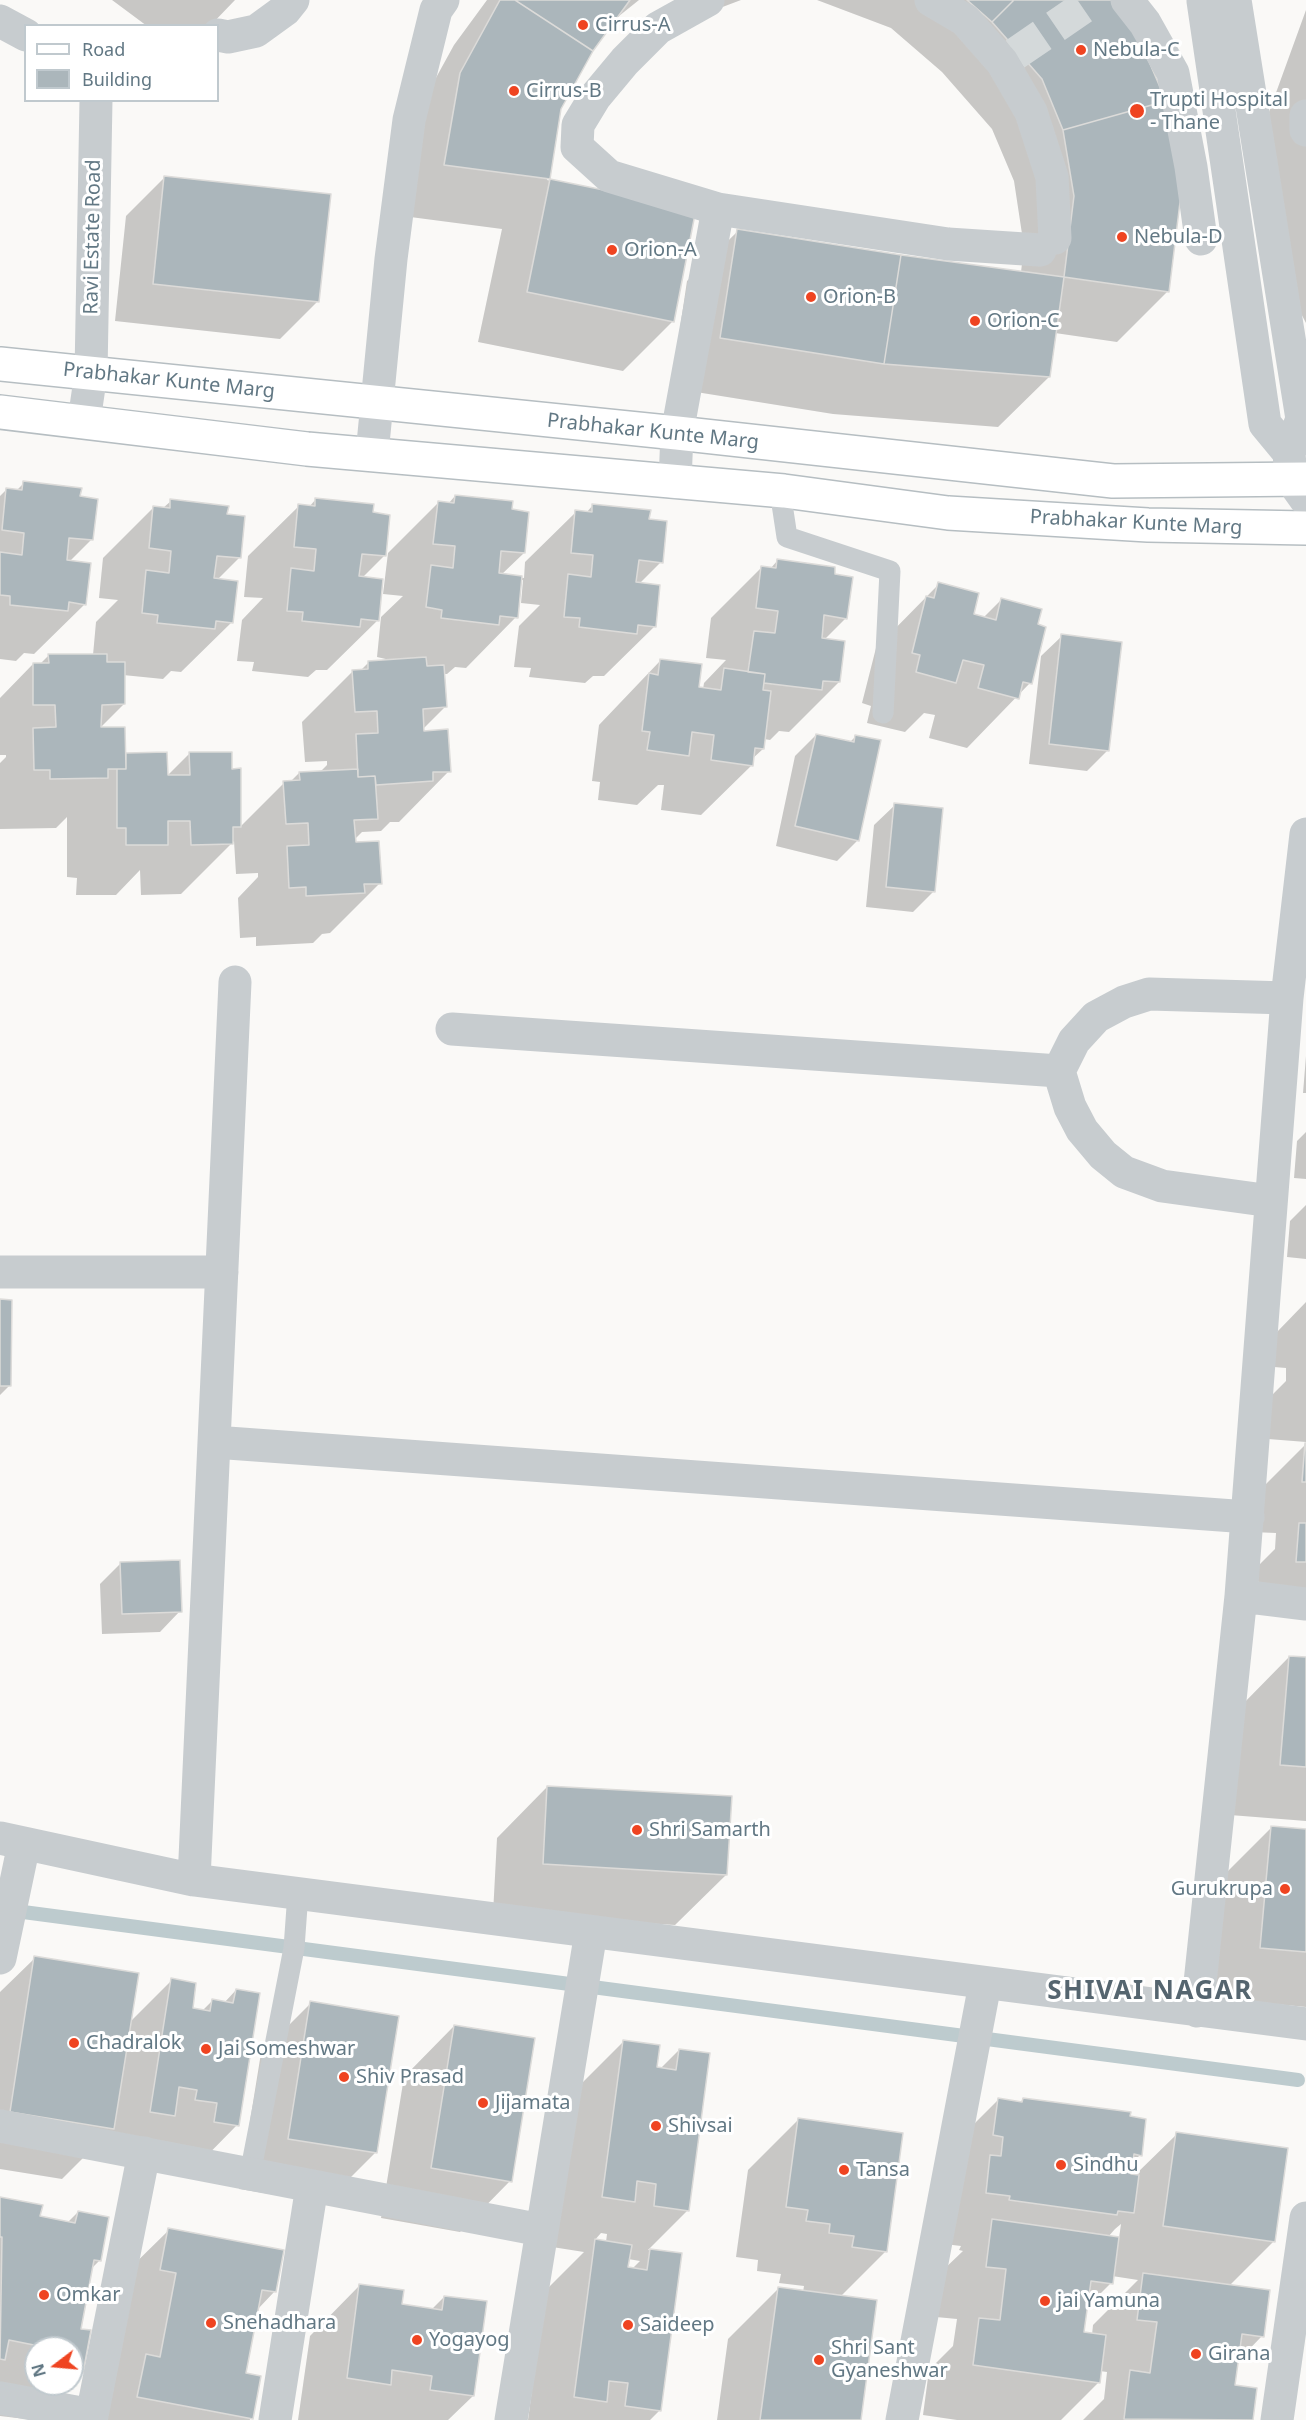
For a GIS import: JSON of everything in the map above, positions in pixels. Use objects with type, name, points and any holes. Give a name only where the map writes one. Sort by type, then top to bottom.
[{"type":"street","points":[[219,35],[228,37],[256,32],[285,10],[292,0]]},
{"type":"street","points":[[372,454],[379,402],[391,259],[409,120],[436,10],[442,0]]},
{"type":"street","points":[[708,0],[658,28],[625,61],[595,97],[578,125],[577,147],[609,176],[718,209],[948,244],[1047,244],[1052,177],[1031,112],[1008,58],[964,20],[931,0]]},
{"type":"street","points":[[1127,0],[1145,23],[1173,73],[1191,167],[1201,240]]},
{"type":"street","points":[[1209,0],[1265,424],[1298,478]]},
{"type":"street","points":[[1235,0],[1302,419],[1298,478]]},
{"type":"street","points":[[0,21],[24,33]]},
{"type":"street","name":"Ravi Estate Road","points":[[84,421],[91,373],[96,102]]},
{"type":"street","points":[[1306,116],[1306,130]]},
{"type":"street","points":[[675,482],[677,433],[718,209]]},
{"type":"street","name":"Prabhakar Kunte Marg","points":[[0,364],[677,433],[1113,481],[1298,478]]},
{"type":"street","name":"Prabhakar Kunte Marg","points":[[0,411],[372,454],[784,491],[948,513],[1148,525],[1306,528]]},
{"type":"street","points":[[1265,424],[1302,419]]},
{"type":"street","points":[[1197,2011],[1241,1596],[1287,998],[1306,834]]},
{"type":"street","points":[[194,1880],[235,982]]},
{"type":"street","points":[[1271,1201],[1162,1186],[1124,1172],[1103,1155],[1082,1130],[1070,1107],[1059,1071],[1074,1041],[1096,1017],[1124,1002],[1149,994],[1287,998]]},
{"type":"street","points":[[452,1029],[1059,1071]]},
{"type":"street","points":[[0,1272],[222,1272]]},
{"type":"street","points":[[214,1442],[1248,1517]]},
{"type":"street","points":[[1241,1596],[1306,1604]]},
{"type":"street","points":[[0,1958],[12,1841],[194,1880],[1306,2024]]},
{"type":"street","points":[[511,2420],[591,1932]]},
{"type":"street","points":[[902,2420],[985,1984]]},
{"type":"street","points":[[0,2126],[541,2230]]},
{"type":"street","points":[[0,2398],[92,2415],[144,2153]]},
{"type":"street","points":[[275,2420],[312,2186]]},
{"type":"street","points":[[1277,2420],[1306,2218]]},
{"type":"lane","points":[[784,491],[782,504],[787,537],[890,570],[883,713]]},
{"type":"lane","points":[[250,2174],[294,1948],[298,1893]]},
{"type":"building","name":"Cirrus-B","points":[[500,0],[515,0],[593,51],[561,109],[550,179],[444,165],[460,73]]},
{"type":"building","name":"Cirrus-A","points":[[515,0],[630,0],[593,51]]},
{"type":"building","points":[[967,0],[1014,0],[992,22]]},
{"type":"building","name":"Nebula-C","points":[[1014,0],[1113,0],[1132,22],[1166,101],[1063,130],[1042,79],[992,22]]},
{"type":"building","name":"Nebula-D","points":[[1166,101],[1181,194],[1169,292],[1064,277],[1074,196],[1063,130]]},
{"type":"building","points":[[164,176],[331,194],[319,302],[153,284]]},
{"type":"building","name":"Orion-A","points":[[550,179],[696,209],[674,322],[527,292]]},
{"type":"building","name":"Orion-B","points":[[737,229],[901,255],[884,364],[720,338]]},
{"type":"building","name":"Orion-C","points":[[901,255],[1064,277],[1050,377],[884,364]]},
{"type":"building","points":[[23,481],[82,488],[80,496],[98,499],[93,540],[69,538],[67,560],[91,563],[86,605],[69,602],[68,611],[10,605],[10,596],[0,595],[0,552],[22,555],[24,533],[2,530],[6,488],[22,490]]},
{"type":"building","points":[[455,495],[513,501],[512,509],[529,512],[525,553],[501,551],[499,573],[522,576],[518,618],[500,616],[499,625],[441,618],[442,610],[426,607],[431,565],[453,568],[455,546],[433,544],[438,501],[454,503]]},
{"type":"building","points":[[315,498],[374,504],[373,512],[390,515],[386,556],[362,554],[359,576],[383,579],[379,621],[361,619],[360,627],[302,621],[303,612],[287,611],[291,568],[314,571],[316,549],[294,547],[298,504],[315,506]]},
{"type":"building","points":[[170,499],[229,506],[227,514],[245,516],[241,558],[217,556],[214,578],[238,581],[233,623],[216,621],[215,629],[157,623],[158,615],[142,613],[146,570],[169,573],[171,551],[149,548],[153,506],[170,508]]},
{"type":"building","points":[[592,504],[651,510],[649,519],[667,521],[663,563],[639,560],[636,582],[660,585],[656,627],[638,625],[637,634],[579,627],[580,618],[564,617],[568,574],[591,577],[593,555],[571,553],[575,510],[592,512]]},
{"type":"building","points":[[777,559],[835,567],[835,574],[853,577],[847,619],[824,615],[822,638],[845,641],[840,682],[823,681],[822,690],[764,683],[765,674],[748,672],[754,631],[775,633],[778,611],[756,608],[761,566],[776,568]]},
{"type":"building","points":[[938,582],[979,593],[974,614],[996,620],[1001,598],[1042,609],[1038,624],[1046,627],[1032,684],[1023,682],[1019,699],[978,688],[984,665],[963,660],[956,683],[916,672],[920,655],[912,653],[926,596],[934,598]]},
{"type":"building","points":[[1061,634],[1122,642],[1109,751],[1049,744]]},
{"type":"building","points":[[48,654],[107,654],[107,662],[125,662],[125,704],[102,705],[101,727],[125,727],[126,769],[108,769],[108,778],[50,779],[50,770],[34,770],[33,728],[56,727],[55,705],[33,705],[33,663],[49,663]]},
{"type":"building","points":[[426,657],[427,666],[444,665],[447,707],[423,709],[424,731],[448,729],[451,772],[433,772],[433,781],[376,785],[375,776],[358,777],[356,734],[378,733],[377,711],[355,712],[352,670],[368,669],[368,661]]},
{"type":"building","points":[[660,659],[702,664],[699,687],[721,690],[724,668],[765,674],[763,690],[771,691],[764,749],[755,748],[753,766],[711,760],[714,735],[692,732],[689,756],[647,750],[650,732],[642,731],[649,673],[658,675]]},
{"type":"building","points":[[816,734],[854,742],[855,735],[881,740],[859,841],[795,826]]},
{"type":"building","points":[[167,752],[168,775],[190,775],[189,752],[232,752],[232,769],[241,768],[241,827],[233,827],[233,844],[191,845],[190,821],[168,821],[168,845],[126,845],[126,828],[117,828],[117,769],[126,769],[126,753]]},
{"type":"building","points":[[358,769],[358,777],[375,776],[378,819],[354,820],[356,842],[379,841],[382,884],[364,884],[365,893],[306,896],[306,887],[289,888],[287,846],[309,845],[308,823],[286,824],[283,781],[300,780],[299,772]]},
{"type":"building","points":[[894,803],[943,808],[935,892],[886,887]]},
{"type":"building","points":[[0,1299],[12,1300],[11,1386],[0,1386]]},
{"type":"building","points":[[1305,1443],[1306,1482],[1302,1482]]},
{"type":"building","points":[[1299,1523],[1306,1523],[1306,1562],[1296,1562]]},
{"type":"building","points":[[180,1560],[182,1612],[122,1614],[120,1562]]},
{"type":"building","points":[[1289,1656],[1306,1657],[1306,1767],[1280,1765]]},
{"type":"building","name":"Shri Samarth","points":[[547,1786],[732,1796],[727,1875],[543,1864]]},
{"type":"building","name":"Gurukrupa","points":[[1271,1826],[1306,1829],[1306,1952],[1260,1948]]},
{"type":"building","name":"Chadralok","points":[[34,1956],[139,1973],[114,2129],[10,2112]]},
{"type":"building","name":"Jai Someshwar","points":[[171,1978],[196,1983],[193,2008],[210,2011],[212,1999],[233,2003],[236,1989],[260,1993],[239,2126],[214,2122],[217,2103],[195,2100],[197,2090],[179,2087],[175,2116],[150,2112]]},
{"type":"building","name":"Shiv Prasad","points":[[310,2001],[399,2016],[377,2153],[288,2139]]},
{"type":"building","name":"Jijamata","points":[[454,2025],[535,2038],[512,2182],[431,2168]]},
{"type":"building","name":"Shivsai","points":[[623,2040],[660,2045],[657,2067],[676,2070],[679,2049],[710,2053],[689,2211],[654,2206],[656,2184],[637,2181],[635,2202],[602,2197]]},
{"type":"building","name":"Sindhu","points":[[998,2098],[1022,2102],[1023,2098],[1131,2112],[1130,2116],[1146,2119],[1142,2156],[1134,2154],[1131,2174],[1139,2175],[1134,2213],[1118,2211],[1117,2215],[1009,2200],[1010,2196],[986,2193],[990,2155],[1001,2156],[1003,2137],[993,2135]]},
{"type":"building","name":"Tansa","points":[[798,2118],[903,2133],[887,2252],[852,2247],[854,2236],[829,2233],[830,2224],[806,2221],[808,2210],[786,2207]]},
{"type":"building","points":[[1176,2132],[1288,2148],[1275,2242],[1163,2226]]},
{"type":"building","name":"Omkar","points":[[0,2197],[43,2205],[40,2216],[75,2223],[78,2211],[109,2217],[101,2261],[94,2260],[81,2329],[91,2330],[84,2368],[84,2336],[24,2336],[24,2343],[9,2340],[5,2360],[0,2359],[2,2237],[0,2237]]},
{"type":"building","name":"jai Yamuna","points":[[992,2219],[1119,2237],[1113,2284],[1091,2281],[1084,2332],[1106,2335],[1100,2383],[973,2365],[979,2318],[1000,2320],[1006,2269],[986,2267]]},
{"type":"building","name":"Snehadhara","points":[[168,2228],[284,2250],[276,2292],[262,2290],[246,2373],[261,2376],[253,2419],[137,2397],[146,2354],[160,2357],[176,2273],[160,2270]]},
{"type":"building","name":"Saideep","points":[[595,2239],[632,2245],[628,2267],[647,2270],[650,2249],[682,2253],[661,2411],[625,2406],[628,2383],[609,2381],[607,2402],[574,2397]]},
{"type":"building","name":"Girana","points":[[1143,2273],[1270,2290],[1264,2337],[1242,2334],[1235,2385],[1257,2388],[1253,2420],[1124,2419],[1130,2370],[1150,2373],[1157,2322],[1137,2320]]},
{"type":"building","name":"Yogayog","points":[[359,2284],[404,2290],[402,2304],[442,2310],[444,2296],[487,2301],[474,2396],[430,2390],[432,2376],[392,2370],[391,2385],[347,2378]]},
{"type":"building","name":"Shri Sant Gyaneshwar","points":[[778,2287],[877,2300],[861,2420],[760,2420]]},
{"type":"waterway","points":[[8,1910],[1298,2080]]},
{"type":"tunnel","points":[[1015,54],[1094,0]]},
{"type":"place","name":"Cirrus-A","points":[[583,25]]},
{"type":"place","name":"Nebula-C","points":[[1081,50]]},
{"type":"place","name":"Cirrus-B","points":[[514,91]]},
{"type":"place","name":"Trupti Hospital - Thane","points":[[1137,111]]},
{"type":"place","name":"Nebula-D","points":[[1122,237]]},
{"type":"place","name":"Orion-A","points":[[612,250]]},
{"type":"place","name":"Orion-B","points":[[811,297]]},
{"type":"place","name":"Orion-C","points":[[975,321]]},
{"type":"place","name":"Shri Samarth","points":[[637,1830]]},
{"type":"place","name":"Gurukrupa","points":[[1285,1889]]},
{"type":"place","name":"Chadralok","points":[[74,2043]]},
{"type":"place","name":"Jai Someshwar","points":[[206,2049]]},
{"type":"place","name":"Shiv Prasad","points":[[344,2077]]},
{"type":"place","name":"Jijamata","points":[[483,2103]]},
{"type":"place","name":"Shivsai","points":[[656,2126]]},
{"type":"place","name":"Sindhu","points":[[1061,2165]]},
{"type":"place","name":"Tansa","points":[[844,2170]]},
{"type":"place","name":"Omkar","points":[[44,2295]]},
{"type":"place","name":"jai Yamuna","points":[[1045,2301]]},
{"type":"place","name":"Snehadhara","points":[[211,2323]]},
{"type":"place","name":"Saideep","points":[[628,2325]]},
{"type":"place","name":"Yogayog","points":[[417,2340]]},
{"type":"place","name":"Girana","points":[[1196,2354]]},
{"type":"place","name":"Shri Sant Gyaneshwar","points":[[819,2360]]},
{"type":"district","name":"SHIVAI NAGAR","points":[[1150,1992]]}]
